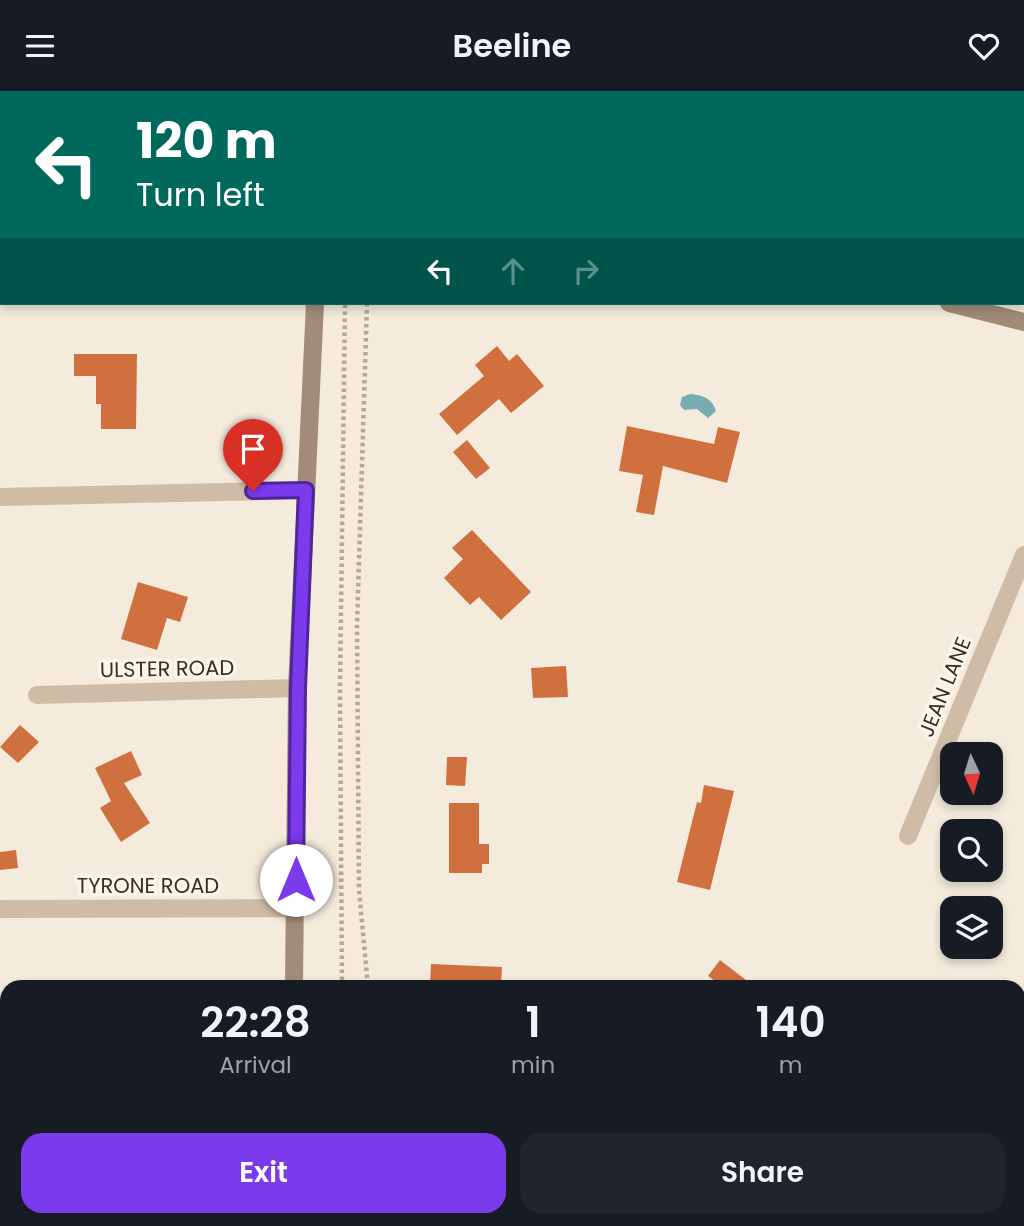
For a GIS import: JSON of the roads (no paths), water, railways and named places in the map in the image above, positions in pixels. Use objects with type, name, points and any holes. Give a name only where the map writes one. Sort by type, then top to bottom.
[{"type":"main road","points":[[294,980],[298,688],[315,305]]},
{"type":"main road","points":[[968,305],[987,307],[1024,322]]},
{"type":"street","points":[[0,497],[306,490]]},
{"type":"street","name":"JEAN LANE","points":[[908,836],[1024,555]]},
{"type":"street","name":"ULSTER ROAD","points":[[37,695],[298,688]]},
{"type":"street","name":"TYRONE ROAD","points":[[0,909],[296,908]]},
{"type":"water","points":[[690,394],[706,398],[716,411],[708,418],[697,409],[684,410],[680,405],[682,397]]}]
